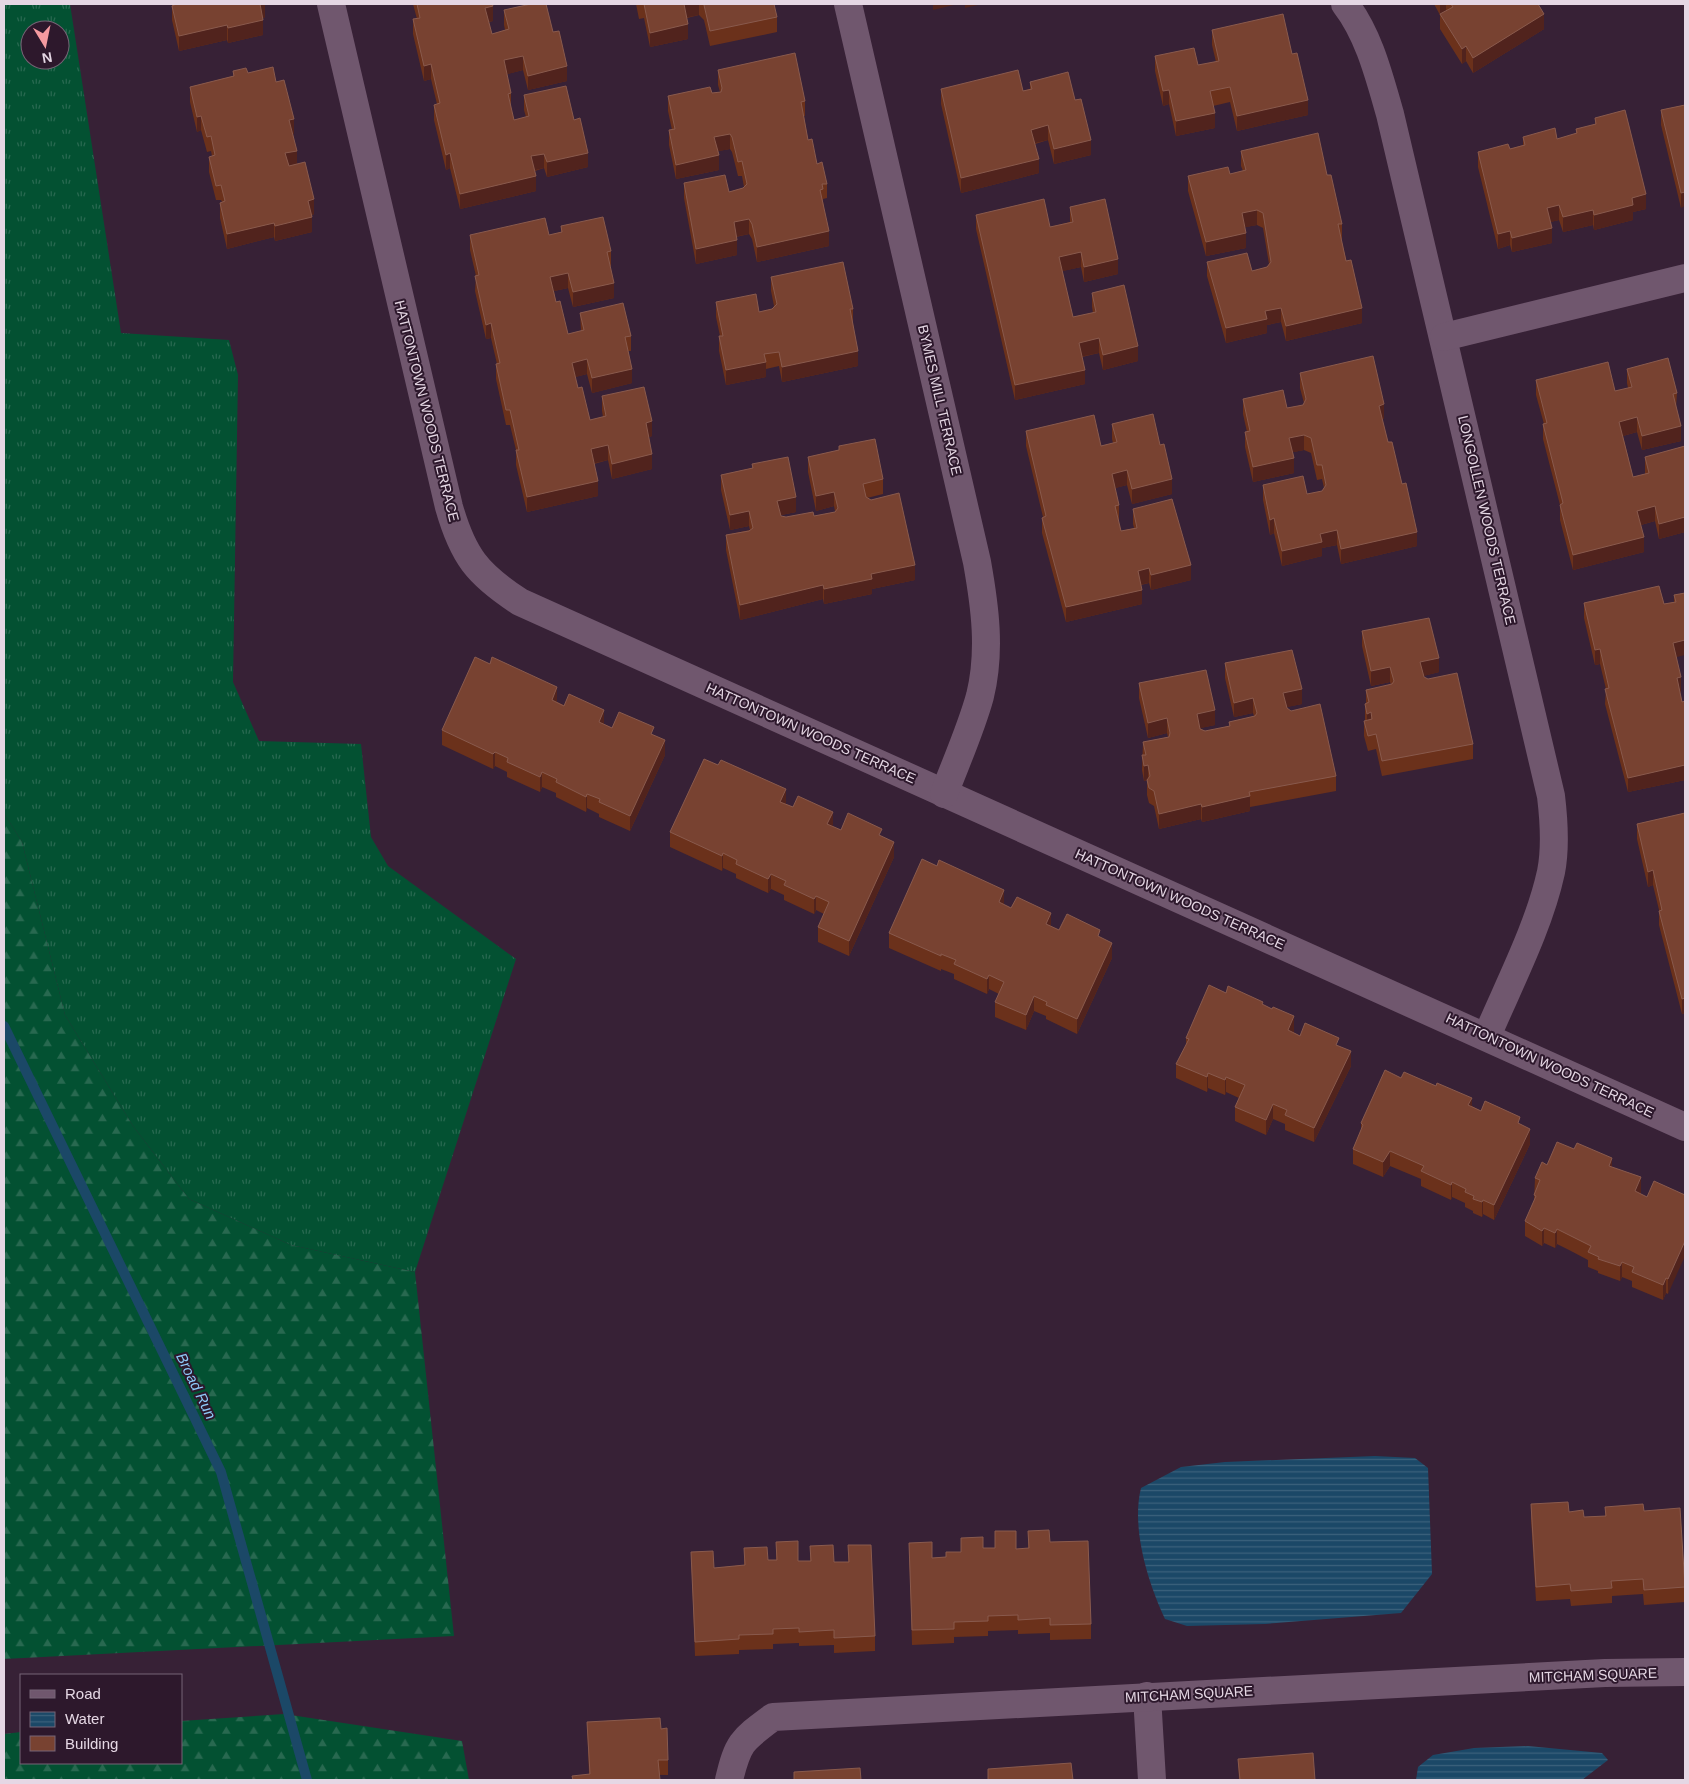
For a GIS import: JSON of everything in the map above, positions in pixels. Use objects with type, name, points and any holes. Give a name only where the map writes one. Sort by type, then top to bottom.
[{"type":"street","name":"HATTONTOWN WOODS TERRACE","points":[[331,4],[449,507],[456,531],[478,570],[494,585],[520,602],[944,794],[1487,1036],[1685,1127]]},
{"type":"street","name":"BYMES MILL TERRACE","points":[[848,4],[977,562],[986,622],[984,673],[980,697],[944,794]]},
{"type":"street","name":"LONGOLLEN WOODS TERRACE","points":[[1346,4],[1361,30],[1381,83],[1444,338],[1551,796],[1554,821],[1551,871],[1540,910],[1487,1036]]},
{"type":"street","points":[[1444,338],[1685,278]]},
{"type":"street","name":"MITCHAM SQUARE","points":[[729,1780],[735,1757],[744,1738],[773,1717],[1586,1674],[1685,1672]]},
{"type":"street","points":[[1147,1696],[1152,1780]]},
{"type":"green space","points":[[4,4],[70,4],[121,333],[229,340],[238,375],[233,682],[259,741],[361,744],[371,837],[388,866],[516,959],[415,1272],[291,1245],[189,1199],[133,1126],[65,1015],[22,842],[4,813]]},
{"type":"green space","points":[[4,813],[22,842],[65,1015],[133,1126],[189,1199],[291,1245],[415,1272],[454,1636],[4,1659]]},
{"type":"green space","points":[[284,1714],[462,1741],[469,1780],[4,1780],[4,1734],[20,1732],[20,1764],[182,1764],[182,1721]]},
{"type":"water","points":[[1375,1456],[1415,1458],[1428,1468],[1432,1574],[1401,1613],[1265,1624],[1187,1626],[1165,1619],[1147,1572],[1143,1555],[1138,1520],[1141,1488],[1181,1467],[1225,1462]]},
{"type":"water","points":[[1528,1746],[1602,1753],[1608,1760],[1582,1780],[1416,1780],[1418,1767],[1433,1755],[1474,1748]]},
{"type":"building","points":[[176,4],[260,4],[263,20],[228,28],[227,25],[179,36],[172,6]]},
{"type":"building","points":[[417,4],[492,4],[493,6],[485,8],[492,34],[509,29],[504,10],[531,4],[546,4],[553,32],[559,31],[567,66],[528,76],[523,56],[504,60],[511,93],[508,94],[514,120],[529,116],[524,95],[566,86],[574,120],[580,118],[588,153],[547,162],[544,154],[531,156],[536,176],[460,194],[450,153],[446,155],[434,105],[440,103],[431,64],[424,66],[413,19],[420,18]]},
{"type":"building","points":[[644,4],[684,4],[688,24],[650,33]]},
{"type":"building","points":[[703,4],[774,4],[777,17],[710,31]]},
{"type":"building","points":[[1451,4],[1538,4],[1544,14],[1473,58],[1466,46],[1462,49],[1440,14],[1453,7]]},
{"type":"building","points":[[1283,14],[1292,54],[1297,53],[1308,100],[1237,116],[1230,87],[1210,91],[1215,113],[1176,121],[1169,90],[1163,91],[1155,56],[1194,48],[1198,65],[1219,61],[1212,30]]},
{"type":"building","points":[[795,53],[805,101],[801,102],[808,140],[812,139],[817,164],[822,162],[827,184],[822,184],[823,189],[820,190],[829,231],[757,247],[752,224],[749,219],[734,222],[737,240],[696,249],[684,183],[725,175],[729,192],[743,188],[747,184],[742,161],[738,162],[730,134],[714,137],[719,155],[676,165],[669,130],[675,129],[668,96],[710,87],[712,93],[721,92],[722,88],[718,70]]},
{"type":"building","points":[[273,67],[276,82],[284,80],[294,119],[289,120],[297,151],[285,153],[289,166],[305,162],[314,199],[308,201],[312,217],[275,226],[274,223],[227,234],[220,203],[225,201],[221,185],[216,186],[209,157],[215,155],[211,136],[207,137],[201,116],[197,117],[190,87],[234,76],[233,71],[246,68],[248,73]]},
{"type":"building","points":[[1018,70],[1023,91],[1032,89],[1030,82],[1068,72],[1075,100],[1081,99],[1091,140],[1054,149],[1048,125],[1031,130],[1039,159],[961,178],[941,89]]},
{"type":"building","points":[[1685,105],[1685,192],[1681,193],[1661,110]]},
{"type":"building","points":[[1625,110],[1646,194],[1632,198],[1633,205],[1594,215],[1593,210],[1563,217],[1559,205],[1547,208],[1552,228],[1512,238],[1510,231],[1498,234],[1478,152],[1508,144],[1510,149],[1525,145],[1523,137],[1555,128],[1557,139],[1577,133],[1576,129],[1596,124],[1595,118]]},
{"type":"building","points":[[1318,133],[1327,175],[1331,175],[1342,224],[1338,224],[1346,261],[1351,260],[1362,308],[1286,326],[1281,308],[1265,311],[1267,319],[1226,328],[1207,262],[1247,253],[1252,271],[1267,267],[1271,262],[1263,213],[1257,210],[1242,213],[1246,233],[1206,242],[1188,176],[1228,167],[1230,174],[1246,170],[1241,151]]},
{"type":"building","points":[[1044,199],[1050,227],[1073,222],[1070,207],[1105,199],[1118,259],[1084,267],[1081,252],[1059,257],[1073,317],[1096,312],[1092,293],[1124,285],[1138,346],[1103,355],[1099,338],[1079,343],[1085,370],[1015,385],[976,215]]},
{"type":"building","points":[[603,217],[611,251],[607,252],[614,283],[573,292],[568,273],[550,277],[556,302],[560,301],[568,334],[584,330],[580,313],[623,303],[631,336],[625,337],[632,369],[592,378],[587,359],[572,363],[578,388],[582,387],[590,420],[606,416],[602,396],[644,387],[652,421],[646,423],[652,454],[612,464],[608,445],[591,449],[598,481],[527,497],[516,450],[519,450],[510,410],[506,410],[496,364],[500,363],[491,323],[486,325],[475,276],[479,275],[470,235],[545,218],[549,235],[562,232],[561,226]]},
{"type":"building","points":[[843,262],[853,309],[850,309],[858,351],[782,367],[779,352],[764,354],[766,362],[726,370],[719,336],[723,336],[716,302],[756,294],[759,312],[772,309],[777,304],[771,277]]},
{"type":"building","points":[[1373,356],[1384,404],[1379,406],[1388,442],[1392,442],[1402,484],[1406,483],[1417,532],[1341,549],[1337,530],[1320,534],[1322,542],[1282,551],[1274,518],[1270,520],[1263,485],[1303,476],[1307,494],[1322,491],[1326,485],[1322,465],[1317,465],[1311,438],[1304,435],[1289,438],[1294,458],[1253,467],[1245,432],[1250,431],[1243,399],[1283,390],[1287,408],[1303,405],[1306,399],[1300,373]]},
{"type":"building","points":[[1668,358],[1677,393],[1673,394],[1681,426],[1642,436],[1637,417],[1619,422],[1633,477],[1649,473],[1645,457],[1685,446],[1685,517],[1659,524],[1655,506],[1637,511],[1644,537],[1573,555],[1560,505],[1563,503],[1543,424],[1547,423],[1536,380],[1608,362],[1615,391],[1632,387],[1627,369]]},
{"type":"building","points":[[1153,414],[1160,445],[1164,444],[1172,479],[1132,489],[1127,470],[1112,474],[1119,505],[1115,506],[1121,531],[1137,528],[1133,509],[1172,499],[1191,565],[1151,575],[1149,568],[1138,571],[1142,590],[1066,607],[1042,518],[1046,516],[1026,431],[1094,415],[1101,446],[1117,442],[1112,424]]},
{"type":"building","points":[[875,439],[883,479],[863,484],[866,497],[871,500],[899,493],[915,565],[871,574],[872,579],[824,589],[823,585],[740,605],[726,535],[749,531],[753,528],[749,511],[730,515],[721,475],[753,468],[752,464],[788,457],[796,497],[777,501],[781,516],[786,517],[813,512],[814,516],[835,512],[838,508],[834,492],[816,496],[808,457],[839,450],[839,446]]},
{"type":"building","points":[[1659,586],[1664,604],[1676,602],[1674,595],[1685,593],[1685,640],[1673,643],[1681,677],[1677,678],[1682,702],[1685,701],[1685,765],[1628,778],[1605,689],[1609,688],[1600,649],[1595,650],[1584,603]]},
{"type":"building","points":[[1429,618],[1439,658],[1420,662],[1424,677],[1428,679],[1457,673],[1473,744],[1382,761],[1376,734],[1368,736],[1364,721],[1372,719],[1371,712],[1367,714],[1365,704],[1369,702],[1366,690],[1392,684],[1394,681],[1390,667],[1371,671],[1362,631]]},
{"type":"building","points":[[1292,650],[1302,689],[1283,693],[1287,708],[1291,711],[1320,704],[1336,776],[1249,792],[1250,796],[1202,807],[1201,804],[1159,814],[1154,791],[1149,788],[1147,780],[1150,776],[1148,765],[1144,766],[1142,755],[1146,755],[1143,742],[1169,737],[1170,733],[1167,718],[1148,723],[1139,683],[1206,670],[1215,710],[1197,714],[1200,729],[1205,731],[1230,726],[1229,722],[1255,716],[1257,713],[1253,698],[1234,703],[1225,663]]},
{"type":"building","points":[[475,657],[490,664],[492,657],[557,687],[552,700],[564,706],[569,694],[604,710],[599,722],[612,728],[619,712],[654,727],[651,734],[665,740],[630,816],[599,802],[600,799],[587,794],[586,797],[556,782],[557,779],[542,772],[540,777],[507,762],[508,758],[495,752],[493,754],[442,730]]},
{"type":"building","points":[[704,759],[718,765],[721,760],[786,789],[780,802],[793,807],[798,796],[833,812],[827,824],[841,830],[848,813],[882,829],[879,835],[894,842],[849,941],[818,927],[829,902],[816,896],[814,899],[784,885],[786,881],[771,874],[768,879],[736,864],[737,860],[723,853],[722,856],[670,832]]},
{"type":"building","points":[[1685,813],[1685,998],[1682,999],[1659,911],[1662,910],[1653,870],[1648,872],[1637,824]]},
{"type":"building","points":[[922,859],[937,866],[939,860],[1004,890],[999,902],[1011,908],[1017,897],[1051,913],[1046,924],[1059,930],[1067,914],[1100,930],[1098,936],[1112,943],[1077,1019],[1046,1005],[1047,1002],[1034,996],[1026,1015],[995,1002],[1004,982],[989,975],[987,979],[954,964],[956,960],[941,954],[941,956],[889,933]]},
{"type":"building","points":[[1209,985],[1226,993],[1228,986],[1263,1002],[1262,1004],[1272,1009],[1273,1007],[1294,1016],[1288,1030],[1300,1036],[1305,1023],[1339,1038],[1336,1045],[1351,1051],[1314,1128],[1285,1115],[1287,1110],[1273,1104],[1266,1120],[1235,1107],[1245,1085],[1226,1077],[1225,1080],[1208,1073],[1207,1077],[1176,1064],[1189,1039],[1186,1038]]},
{"type":"building","points":[[1385,1070],[1401,1078],[1404,1072],[1436,1086],[1437,1083],[1472,1098],[1468,1105],[1481,1111],[1485,1101],[1520,1117],[1518,1123],[1530,1129],[1494,1205],[1483,1200],[1482,1202],[1473,1199],[1474,1196],[1465,1192],[1466,1189],[1452,1182],[1451,1185],[1421,1171],[1424,1166],[1390,1151],[1383,1162],[1353,1149],[1363,1125],[1361,1123]]},
{"type":"building","points":[[1557,1142],[1574,1149],[1577,1143],[1612,1158],[1609,1166],[1641,1177],[1635,1191],[1647,1197],[1654,1181],[1685,1195],[1685,1241],[1668,1279],[1666,1278],[1663,1285],[1632,1272],[1634,1267],[1622,1262],[1620,1266],[1598,1259],[1599,1257],[1588,1252],[1591,1246],[1557,1229],[1555,1233],[1544,1228],[1542,1231],[1525,1221],[1536,1196],[1534,1195],[1540,1180],[1535,1178],[1542,1162],[1547,1165]]},
{"type":"building","points":[[1568,1502],[1569,1512],[1583,1510],[1584,1517],[1606,1516],[1605,1507],[1643,1504],[1644,1511],[1680,1508],[1685,1587],[1644,1590],[1643,1579],[1611,1581],[1612,1588],[1571,1591],[1570,1584],[1536,1587],[1531,1504]]},
{"type":"building","points":[[1049,1530],[1050,1542],[1088,1541],[1091,1624],[1050,1625],[1050,1618],[1018,1620],[1018,1615],[988,1616],[988,1621],[954,1622],[954,1629],[912,1630],[909,1543],[932,1542],[932,1558],[946,1557],[946,1552],[961,1552],[961,1538],[983,1537],[983,1548],[995,1548],[995,1531],[1016,1531],[1016,1549],[1029,1548],[1028,1531]]},
{"type":"building","points":[[798,1541],[798,1561],[811,1561],[810,1546],[833,1545],[834,1562],[849,1562],[848,1545],[871,1545],[875,1636],[834,1638],[834,1630],[799,1632],[799,1628],[773,1629],[773,1634],[739,1635],[739,1639],[695,1642],[691,1552],[713,1551],[714,1568],[745,1565],[744,1548],[767,1547],[768,1560],[777,1560],[776,1542]]},
{"type":"building","points":[[660,1718],[661,1729],[667,1728],[668,1760],[658,1760],[660,1780],[573,1780],[572,1776],[590,1774],[587,1722]]},
{"type":"building","points":[[1313,1753],[1315,1780],[1240,1780],[1238,1759]]},
{"type":"building","points":[[1071,1763],[1073,1780],[988,1780],[988,1769]]},
{"type":"building","points":[[860,1768],[861,1780],[794,1780],[794,1772]]},
{"type":"waterway","name":"Broad Run","points":[[4,1026],[221,1472],[307,1780]]}]
